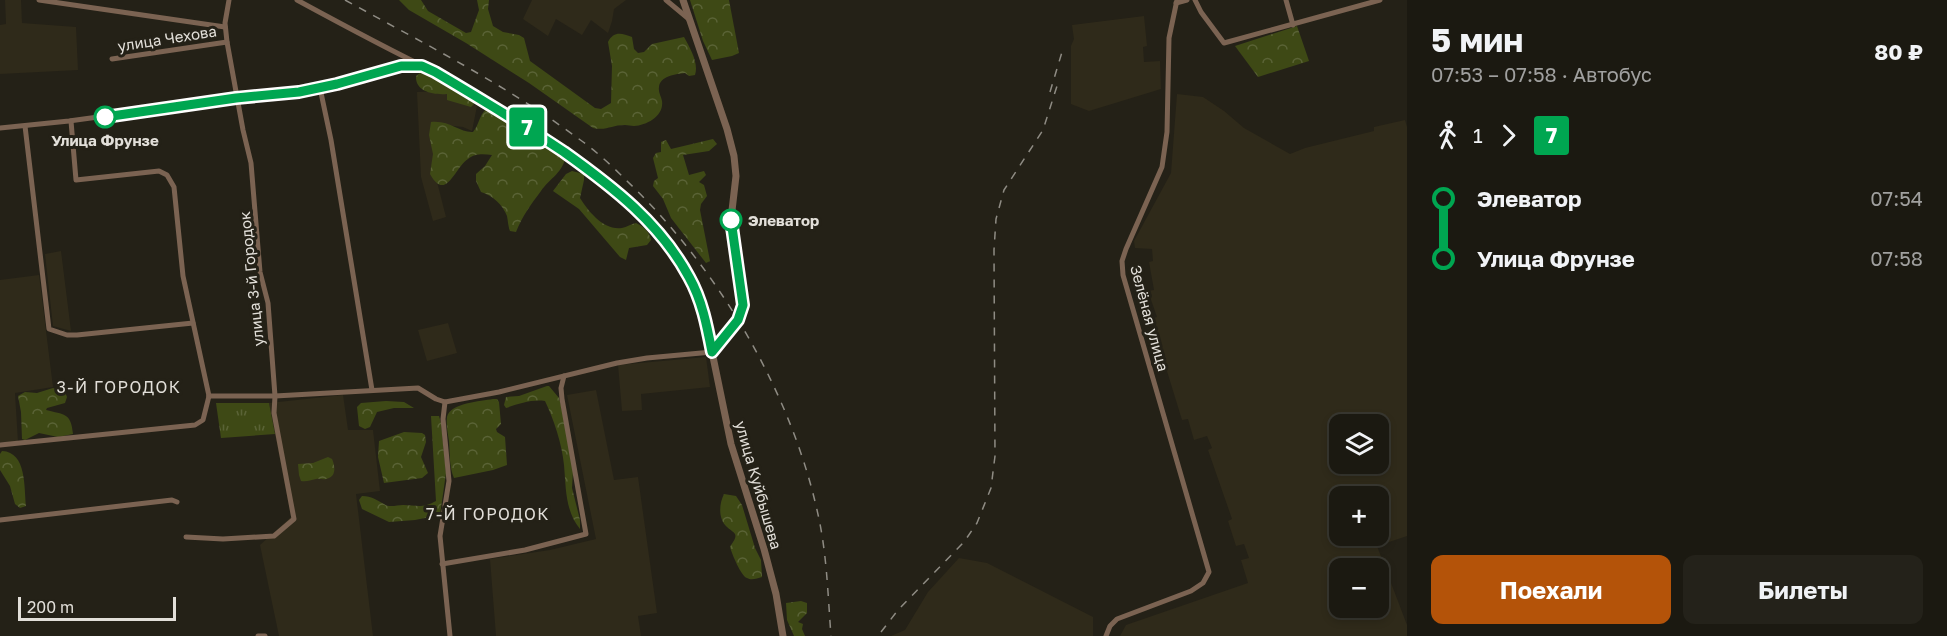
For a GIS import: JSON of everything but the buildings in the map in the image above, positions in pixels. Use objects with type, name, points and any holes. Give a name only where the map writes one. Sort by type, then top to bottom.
[{"type":"street","points":[[39,0],[225,27]]},
{"type":"street","name":"улица 3-й Городок","points":[[186,537],[223,539],[274,536],[294,519],[274,413],[275,396],[268,303],[260,272],[251,163],[236,98],[225,27],[229,0]]},
{"type":"street","points":[[297,0],[412,64],[435,72],[526,126],[602,179],[653,225],[671,247],[690,278],[707,323],[712,352]]},
{"type":"street","points":[[666,0],[691,21]]},
{"type":"street","points":[[209,396],[275,396],[418,388],[445,402],[499,393],[617,363],[712,352],[738,320],[743,305],[731,219],[736,176],[727,129],[683,0]]},
{"type":"street","points":[[1176,2],[1187,0]]},
{"type":"street","points":[[1195,0],[1224,43],[1380,0]]},
{"type":"street","points":[[1286,0],[1293,25]]},
{"type":"street","name":"Зелёная улица","points":[[1106,636],[1110,626],[1118,619],[1191,591],[1203,583],[1209,572],[1123,275],[1122,261],[1162,167],[1167,132],[1169,38],[1176,2]]},
{"type":"street","name":"улица Чехова","points":[[112,59],[227,42]]},
{"type":"street","points":[[0,128],[299,92],[412,64]]},
{"type":"street","points":[[320,88],[331,140],[372,390]]},
{"type":"street","points":[[0,445],[195,424],[203,420],[209,396],[183,276],[175,192],[167,176],[159,171],[76,180],[71,121]]},
{"type":"street","points":[[25,126],[49,329],[67,335],[77,335],[193,323]]},
{"type":"street","name":"улица Куйбышева","points":[[712,352],[731,444],[769,568],[783,636]]},
{"type":"street","points":[[442,564],[525,550],[586,534],[562,399],[561,388],[564,376]]},
{"type":"street","points":[[445,402],[443,418],[449,482],[440,536],[450,636]]},
{"type":"street","points":[[0,520],[172,500],[177,502]]},
{"type":"street","points":[[258,636],[264,636]]},
{"type":"shaded area","points":[[5,0],[21,0],[22,23],[76,27],[78,70],[0,74],[0,25],[6,24]]},
{"type":"shaded area","points":[[532,0],[626,0],[614,9],[608,33],[591,20],[582,35],[556,19],[548,36],[523,19]]},
{"type":"shaded area","points":[[1144,16],[1147,46],[1143,47],[1144,62],[1160,61],[1161,89],[1089,111],[1071,104],[1071,46],[1074,39],[1072,25]]},
{"type":"shaded area","points":[[445,91],[477,106],[472,131],[463,127],[434,124],[435,174],[446,217],[433,221],[421,177],[417,92]]},
{"type":"shaded area","points":[[1177,94],[1203,97],[1244,128],[1290,154],[1305,148],[1374,131],[1374,127],[1405,120],[1407,127],[1407,536],[1389,542],[1389,486],[1329,486],[1329,546],[1377,546],[1382,558],[1329,558],[1329,618],[1389,618],[1389,578],[1407,625],[1407,636],[1120,636],[1126,625],[1248,583],[1241,560],[1249,558],[1244,544],[1236,546],[1228,521],[1232,519],[1208,450],[1212,448],[1207,436],[1194,440],[1188,419],[1182,420],[1151,319],[1157,317],[1148,291],[1154,290],[1149,262],[1153,261],[1152,249],[1135,248],[1134,241],[1171,173]]},
{"type":"shaded area","points":[[61,251],[71,331],[53,326],[45,254]]},
{"type":"shaded area","points":[[39,275],[53,387],[15,393],[18,442],[0,442],[0,280]]},
{"type":"shaded area","points":[[448,323],[457,353],[427,361],[418,330]]},
{"type":"shaded area","points":[[706,357],[710,387],[641,394],[642,410],[622,411],[618,365]]},
{"type":"shaded area","points":[[596,390],[614,480],[638,477],[657,613],[638,616],[641,636],[496,636],[490,559],[550,550],[596,539],[567,395]]},
{"type":"shaded area","points":[[343,395],[348,430],[373,430],[380,491],[356,494],[373,636],[279,636],[260,545],[291,517],[269,403]]},
{"type":"shaded area","points":[[959,558],[987,563],[1093,617],[1093,636],[891,636],[905,630],[928,592]]},
{"type":"green space","points":[[399,0],[421,0],[428,11],[466,33],[471,32],[479,10],[477,0],[489,0],[488,9],[493,26],[503,32],[524,38],[530,61],[595,108],[601,109],[611,103],[612,66],[608,42],[615,35],[632,37],[634,49],[638,53],[644,52],[652,44],[684,37],[695,61],[695,75],[677,74],[662,80],[659,92],[662,106],[654,119],[649,122],[634,126],[593,128],[529,83],[409,10]]},
{"type":"green space","points":[[690,0],[729,0],[739,53],[712,60],[703,41]]},
{"type":"green space","points":[[1297,26],[1309,61],[1258,77],[1235,46]]},
{"type":"green space","points":[[420,73],[444,81],[475,103],[471,107],[447,100],[447,94],[437,94],[422,89],[416,76]]},
{"type":"green space","points":[[486,109],[497,114],[527,136],[565,156],[562,166],[534,201],[516,232],[510,231],[507,216],[500,204],[481,192],[476,181],[476,174],[492,155],[480,154],[471,157],[446,184],[441,185],[436,182],[430,174],[433,154],[429,135],[431,122],[444,123],[473,132]]},
{"type":"green space","points":[[713,139],[717,144],[709,151],[683,155],[689,175],[704,171],[706,175],[699,182],[704,185],[707,196],[700,210],[710,261],[706,263],[671,218],[663,199],[653,186],[654,181],[658,178],[653,158],[656,153],[661,152],[661,142],[666,140],[671,149]]},
{"type":"green space","points":[[572,171],[584,174],[580,198],[592,214],[603,223],[615,228],[636,223],[646,230],[650,237],[651,240],[647,245],[629,248],[626,260],[620,257],[579,209],[553,191],[566,174]]},
{"type":"green space","points":[[547,386],[559,398],[561,405],[573,471],[572,488],[580,529],[569,507],[561,449],[545,401],[530,401],[506,408],[504,405],[506,397],[519,396]]},
{"type":"green space","points":[[53,388],[65,392],[67,397],[65,403],[46,410],[66,416],[73,434],[58,437],[39,433],[25,440],[22,439],[18,396],[25,392],[37,393]]},
{"type":"green space","points":[[493,399],[499,402],[501,424],[496,429],[505,437],[507,465],[454,478],[450,465],[447,426],[449,412],[460,406]]},
{"type":"green space","points":[[404,402],[414,408],[394,408],[377,412],[370,427],[365,429],[359,426],[357,407],[361,403]]},
{"type":"green space","points":[[216,403],[269,403],[275,434],[221,438]]},
{"type":"green space","points":[[431,416],[439,416],[441,423],[446,473],[440,515],[389,522],[362,509],[359,500],[362,496],[371,497],[391,506],[423,506],[436,501]]},
{"type":"green space","points":[[404,432],[425,435],[426,442],[421,457],[428,473],[422,478],[384,483],[378,457],[379,441]]},
{"type":"green space","points":[[2,451],[16,457],[20,464],[23,472],[26,506],[20,508],[15,504],[10,486],[0,470]]},
{"type":"green space","points":[[328,457],[332,459],[334,465],[330,478],[301,481],[298,464],[313,463]]},
{"type":"green space","points":[[724,494],[736,496],[742,505],[761,560],[762,577],[747,578],[735,559],[730,547],[735,534],[724,524],[721,516],[720,507]]},
{"type":"green space","points":[[801,601],[807,603],[807,613],[798,622],[803,624],[802,629],[805,636],[794,636],[787,620],[786,603]]},
{"type":"railway","points":[[345,0],[494,83],[579,139],[627,181],[692,253],[721,293],[747,336],[771,380],[791,426],[807,472],[822,533],[831,636]]},
{"type":"railway","points":[[1050,92],[1062,52]]},
{"type":"railway","points":[[881,632],[898,610],[964,542],[977,523],[991,488],[995,456],[994,250],[996,219],[1004,190],[1043,130],[1057,86]]},
{"type":"bus line","name":"7","points":[[105,117],[236,98],[299,92],[394,68],[409,65],[422,66],[516,120],[602,179],[632,204],[671,247],[690,278],[707,323],[712,352],[738,320],[743,305],[731,220]]},
{"type":"place","name":"Улица Фрунзе","points":[[105,117]]},
{"type":"place","name":"Элеватор","points":[[731,220]]},
{"type":"district","name":"3-Й ГОРОДОК","points":[[119,387]]},
{"type":"district","name":"7-Й ГОРОДОК","points":[[488,514]]}]
